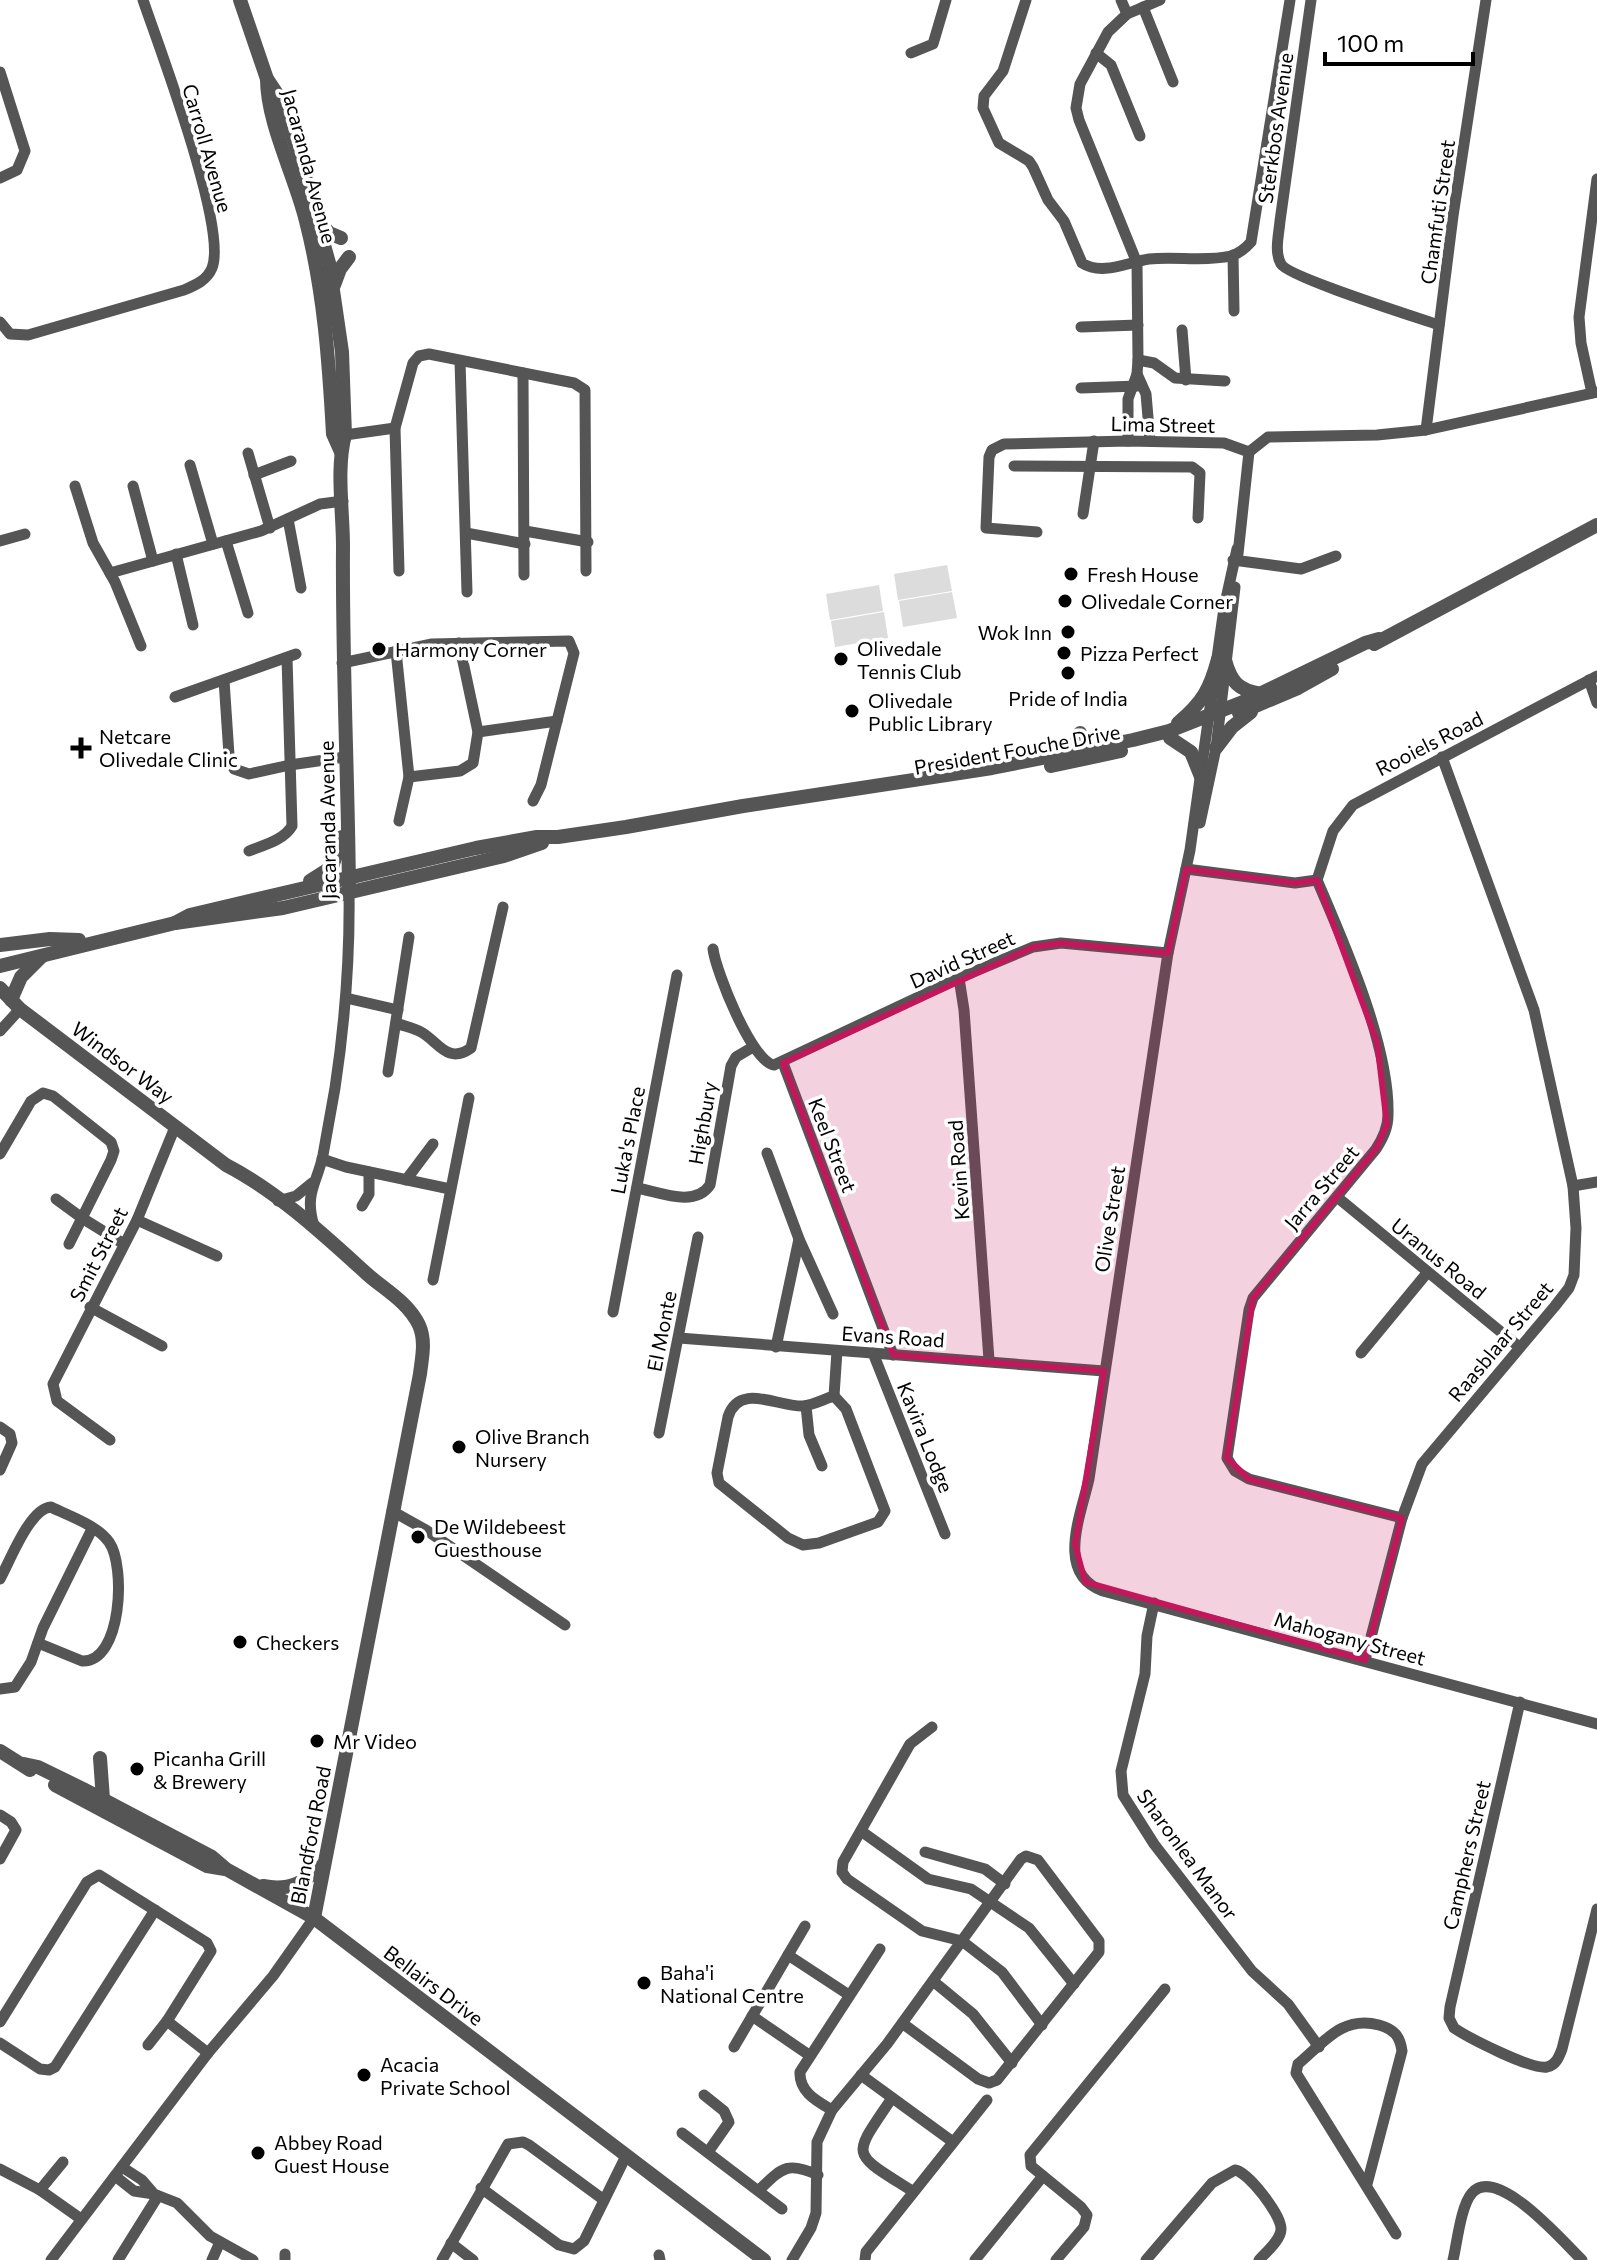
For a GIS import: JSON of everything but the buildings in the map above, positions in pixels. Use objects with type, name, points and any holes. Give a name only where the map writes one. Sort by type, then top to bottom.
[{"type":"street","name":"Carroll Avenue","points":[[0,322],[10,334],[28,335],[184,290],[205,278],[212,268],[212,224],[203,186],[143,0]]},
{"type":"street","name":"Jacaranda Avenue","points":[[240,0],[267,79],[279,97],[318,219],[334,285],[342,352],[345,435],[341,452],[342,663],[349,884],[346,998],[322,1159],[312,1183],[310,1207],[314,1227]]},
{"type":"street","points":[[911,53],[933,44],[946,0]]},
{"type":"street","points":[[1026,0],[1003,71],[984,96],[986,115],[999,143],[1029,161],[1033,167],[1048,200],[1064,221],[1082,263],[1086,267],[1109,268],[1153,259],[1233,255],[1243,251],[1251,242],[1290,0]]},
{"type":"street","points":[[1121,0],[1127,14]]},
{"type":"street","points":[[1128,441],[1128,399],[1137,382],[1137,263],[1076,108],[1080,84],[1114,24],[1127,14],[1160,0]]},
{"type":"street","name":"Sterkbos Avenue","points":[[1311,0],[1280,221],[1280,261],[1286,270],[1308,279],[1439,325]]},
{"type":"street","name":"Chamfuti Street","points":[[1426,430],[1486,0]]},
{"type":"street","points":[[1143,7],[1173,82]]},
{"type":"street","points":[[1096,53],[1111,65],[1140,136]]},
{"type":"street","points":[[0,72],[25,151],[17,170],[0,178]]},
{"type":"street","name":"Jacaranda Avenue","points":[[267,79],[267,101],[297,190],[321,291],[333,434],[341,452]]},
{"type":"street","points":[[1249,452],[1268,437],[1377,435],[1426,430],[1595,392],[1581,343],[1579,317],[1597,179]]},
{"type":"street","points":[[318,219],[329,233],[341,238]]},
{"type":"street","points":[[1233,255],[1234,311]]},
{"type":"street","points":[[334,285],[349,257]]},
{"type":"street","points":[[1081,327],[1138,325]]},
{"type":"street","points":[[1182,330],[1186,380]]},
{"type":"street","points":[[399,571],[395,428],[416,358],[429,354],[574,383],[585,390],[586,571]]},
{"type":"street","points":[[1138,360],[1154,363],[1175,378],[1225,381]]},
{"type":"street","points":[[460,361],[467,592]]},
{"type":"street","points":[[523,373],[524,575]]},
{"type":"street","points":[[1081,388],[1137,382]]},
{"type":"street","points":[[1137,382],[1146,394],[1150,441]]},
{"type":"street","points":[[345,435],[395,428]]},
{"type":"street","points":[[1083,514],[1094,441]]},
{"type":"street","name":"Lima Street","points":[[1037,532],[986,528],[989,457],[992,450],[1004,444],[1094,441],[1224,443],[1249,452]]},
{"type":"street","name":"Olive Street","points":[[1094,1588],[1079,1574],[1074,1556],[1168,953],[1215,718],[1249,452]]},
{"type":"street","points":[[248,453],[270,528]]},
{"type":"street","points":[[254,475],[291,461]]},
{"type":"street","points":[[190,465],[213,544]]},
{"type":"street","points":[[1014,466],[1188,466],[1200,473],[1198,518]]},
{"type":"street","points":[[75,486],[93,543],[110,573],[141,646]]},
{"type":"street","points":[[133,486],[153,561]]},
{"type":"street","points":[[110,573],[270,528],[320,504],[343,501]]},
{"type":"street","points":[[288,519],[301,588]]},
{"type":"street","name":"President Fouche Drive","points":[[734,809],[744,811],[984,778],[1086,760],[1169,734],[1263,699],[1365,643],[1379,639],[1597,525]]},
{"type":"street","points":[[525,531],[588,542]]},
{"type":"street","points":[[466,533],[525,544]]},
{"type":"street","points":[[0,541],[25,534]]},
{"type":"street","points":[[226,541],[248,613]]},
{"type":"street","points":[[176,554],[193,625]]},
{"type":"street","points":[[1236,556],[1301,569],[1336,556]]},
{"type":"street","points":[[342,663],[432,644],[569,641],[574,653],[541,785],[533,801]]},
{"type":"street","points":[[409,777],[468,768],[476,753],[478,732],[459,643]]},
{"type":"street","points":[[396,651],[409,777],[399,821]]},
{"type":"street","points":[[175,697],[292,656],[290,831],[249,851]]},
{"type":"street","points":[[1216,748],[1263,699],[1235,685],[1222,660]]},
{"type":"street","points":[[1202,779],[1191,752],[1169,734],[1205,696],[1222,660]]},
{"type":"street","points":[[1593,678],[1597,703]]},
{"type":"street","name":"Rooiels Road","points":[[1317,880],[1333,831],[1346,811],[1371,794],[1593,678]]},
{"type":"street","points":[[224,680],[229,755],[234,769],[249,774],[345,757]]},
{"type":"street","name":"Olive Street","points":[[1190,850],[1198,831],[1216,748],[1215,718]]},
{"type":"street","points":[[478,732],[557,721]]},
{"type":"street","points":[[1063,755],[1080,733]]},
{"type":"street","name":"President Fouche Drive","points":[[0,966],[175,923],[263,912],[403,865],[537,837],[558,837],[734,809],[1063,755],[1169,734]]},
{"type":"street","name":"Raasblaar Street","points":[[1365,1660],[1402,1518],[1422,1464],[1572,1282],[1576,1228],[1573,1186],[1534,1010],[1442,757]]},
{"type":"street","points":[[280,894],[316,879],[332,867],[347,817]]},
{"type":"street","name":"President Fouche Drive","points":[[175,923],[190,915],[280,894],[504,856],[558,837]]},
{"type":"street","points":[[348,840],[366,865],[378,868],[403,865]]},
{"type":"street","points":[[1186,869],[1295,883],[1317,880]]},
{"type":"street","name":"Jarra Street","points":[[1317,880],[1347,951],[1377,1042],[1388,1103],[1387,1125],[1381,1142],[1253,1298],[1227,1458],[1235,1471],[1249,1479],[1402,1518]]},
{"type":"street","points":[[396,1023],[424,1034],[444,1051],[460,1054],[471,1048],[503,907]]},
{"type":"street","points":[[388,1072],[409,937]]},
{"type":"street","points":[[0,945],[65,939],[91,942]]},
{"type":"street","name":"David Street","points":[[783,1063],[959,978],[1016,953],[1048,943],[1168,953]]},
{"type":"street","points":[[713,949],[716,970],[753,1047],[769,1065],[783,1063]]},
{"type":"street","points":[[0,1031],[15,1004],[21,977],[46,953]]},
{"type":"street","name":"Luka's Place","points":[[613,1312],[677,975]]},
{"type":"street","name":"Kevin Road","points":[[959,978],[964,1010],[989,1360]]},
{"type":"street","name":"Windsor Way","points":[[0,988],[15,1004],[175,1127],[356,1261],[365,1273],[410,1311],[423,1336]]},
{"type":"street","points":[[346,998],[398,1010]]},
{"type":"street","name":"Highbury","points":[[637,1188],[688,1197],[701,1195],[707,1190],[731,1066],[736,1057],[753,1047]]},
{"type":"street","name":"Keel Street","points":[[783,1063],[893,1355]]},
{"type":"street","points":[[0,1154],[31,1101],[43,1093],[53,1096],[108,1138],[114,1151],[69,1244]]},
{"type":"street","points":[[433,1280],[469,1098]]},
{"type":"street","name":"Smit Street","points":[[110,1440],[61,1405],[53,1395],[54,1380],[137,1220],[175,1127]]},
{"type":"street","points":[[406,1180],[433,1144]]},
{"type":"street","points":[[767,1153],[799,1239],[833,1314]]},
{"type":"street","points":[[322,1159],[450,1189]]},
{"type":"street","name":"Windsor Way","points":[[226,1165],[237,1178],[350,1266],[365,1273]]},
{"type":"street","points":[[362,1206],[369,1194],[369,1172]]},
{"type":"street","points":[[1573,1186],[1597,1182]]},
{"type":"street","points":[[278,1201],[296,1196],[312,1183]]},
{"type":"street","name":"Uranus Road","points":[[1337,1197],[1518,1346]]},
{"type":"street","points":[[56,1199],[124,1244]]},
{"type":"street","points":[[137,1220],[217,1256]]},
{"type":"street","name":"El Monte","points":[[659,1433],[698,1237]]},
{"type":"street","points":[[776,1347],[799,1239]]},
{"type":"street","points":[[1361,1353],[1427,1273]]},
{"type":"street","points":[[90,1307],[162,1346]]},
{"type":"street","name":"Blandford Road","points":[[51,2260],[208,2053],[273,1976],[314,1918],[420,1374],[423,1336]]},
{"type":"street","name":"Evans Road","points":[[679,1338],[1104,1371]]},
{"type":"street","points":[[834,1396],[806,1406],[756,1398],[742,1399],[735,1403],[728,1417],[717,1477],[723,1487],[796,1543],[812,1545],[878,1522],[885,1511],[846,1409],[834,1396],[837,1351]]},
{"type":"street","name":"Kavira Lodge","points":[[873,1353],[945,1534]]},
{"type":"street","points":[[806,1406],[809,1435],[822,1466]]},
{"type":"street","points":[[0,1427],[10,1434],[12,1443],[0,1470]]},
{"type":"street","points":[[0,1579],[40,1509],[51,1507],[92,1529],[110,1543],[117,1563],[118,1608],[109,1639],[99,1656],[88,1662],[38,1643]]},
{"type":"street","points":[[392,1511],[426,1530],[565,1625]]},
{"type":"street","points":[[0,1689],[8,1689],[20,1682],[92,1529]]},
{"type":"street","name":"Mahogany Street","points":[[1094,1588],[1597,1724]]},
{"type":"street","name":"Sharonlea Manor","points":[[1154,1603],[1147,1636],[1145,1674],[1121,1771],[1123,1795],[1173,1869],[1252,1971],[1288,2004],[1319,2047]]},
{"type":"street","name":"Camphers Street","points":[[1520,1702],[1449,2018],[1454,2028],[1533,2066],[1554,2065],[1562,2049],[1597,1909]]},
{"type":"street","points":[[932,1727],[910,1744],[842,1867],[847,1879],[922,1931],[962,1941],[1002,1972],[1042,2025]]},
{"type":"street","name":"Bellairs Drive","points":[[1,1753],[78,1798],[207,1866],[226,1869]]},
{"type":"street","points":[[100,1758],[103,1799]]},
{"type":"street","name":"Bellairs Drive","points":[[24,1764],[38,1767],[103,1799],[212,1857],[226,1869],[314,1918],[764,2260]]},
{"type":"street","points":[[0,1815],[11,1822],[16,1830],[0,1859]]},
{"type":"street","points":[[861,1831],[928,1879],[971,1889],[992,1901],[1029,1928],[1074,1984]]},
{"type":"street","points":[[925,1852],[985,1869],[1005,1884]]},
{"type":"street","points":[[792,2260],[816,2213],[817,2142],[832,2110],[902,2023],[1023,1857],[1038,1860],[1099,1941],[1099,1952],[997,2080],[989,2083],[978,2079],[902,2023]]},
{"type":"street","points":[[251,1883],[278,1888],[294,1886],[309,1878],[324,1864]]},
{"type":"street","points":[[0,2022],[91,1877],[103,1876],[207,1943],[211,1951],[167,2021],[148,2045]]},
{"type":"street","points":[[0,2043],[40,2069],[55,2067],[155,1910]]},
{"type":"street","points":[[734,2047],[805,1926]]},
{"type":"street","points":[[832,2110],[813,2098],[799,2079],[800,2072],[880,1949]]},
{"type":"street","points":[[788,1955],[849,1995]]},
{"type":"street","points":[[933,1981],[973,2014],[1012,2063]]},
{"type":"street","points":[[1056,2260],[1084,2227],[1087,2219],[1081,2207],[1030,2162],[1032,2151],[1165,1989]]},
{"type":"street","points":[[752,2016],[809,2055]]},
{"type":"street","points":[[167,2021],[208,2053]]},
{"type":"street","points":[[1367,2184],[1402,2051],[1401,2041],[1387,2027],[1357,2021],[1344,2027],[1298,2064],[1296,2073],[1396,2234]]},
{"type":"street","points":[[861,2075],[953,2142]]},
{"type":"street","points":[[704,2095],[724,2111],[729,2122],[708,2152]]},
{"type":"street","points":[[892,2098],[864,2139],[862,2153],[869,2163],[912,2191]]},
{"type":"street","points":[[865,2260],[866,2252],[912,2191],[987,2100]]},
{"type":"street","points":[[682,2133],[782,2209]]},
{"type":"street","points":[[442,2260],[508,2144],[523,2142],[604,2200]]},
{"type":"street","points":[[481,2188],[559,2245],[574,2249],[584,2241],[626,2156]]},
{"type":"street","points":[[40,2190],[63,2162]]},
{"type":"street","points":[[759,2190],[776,2173],[790,2167],[818,2175]]},
{"type":"street","points":[[0,2169],[40,2190],[81,2219]]},
{"type":"street","points":[[1146,2260],[1212,2183],[1235,2170],[1243,2171],[1250,2178],[1280,2223],[1280,2234],[1259,2260]]},
{"type":"street","points":[[118,2171],[134,2191],[177,2203],[220,2242],[253,2260]]},
{"type":"street","points":[[975,2260],[1043,2176]]},
{"type":"street","points":[[1453,2260],[1466,2204],[1472,2192],[1484,2186],[1494,2187],[1516,2198],[1582,2260]]},
{"type":"street","points":[[118,2260],[156,2195]]},
{"type":"street","points":[[212,2260],[220,2242]]},
{"type":"street","points":[[451,2243],[473,2260]]},
{"type":"highlighted area","points":[[1186,869],[1295,883],[1317,880],[1377,1042],[1387,1125],[1376,1149],[1253,1298],[1227,1458],[1249,1479],[1402,1518],[1365,1660],[1085,1582],[1075,1544],[1104,1371],[893,1355],[783,1063],[1033,947],[1061,943],[1168,953]]},
{"type":"shaded area","points":[[947,565],[952,591],[898,600],[894,574]]},
{"type":"shaded area","points":[[879,585],[883,611],[830,620],[826,594]]},
{"type":"shaded area","points":[[952,592],[957,618],[903,627],[899,601]]},
{"type":"shaded area","points":[[884,612],[888,638],[835,647],[831,621]]},
{"type":"place","name":"Fresh House","points":[[1071,574]]},
{"type":"place","name":"Olivedale Corner","points":[[1065,601]]},
{"type":"place","name":"Wok Inn","points":[[1068,632]]},
{"type":"place","name":"Harmony Corner","points":[[379,649]]},
{"type":"place","name":"Pizza Perfect","points":[[1064,653]]},
{"type":"place","name":"Olivedale Tennis Club","points":[[841,659]]},
{"type":"place","name":"Pride of India","points":[[1068,673]]},
{"type":"place","name":"Olivedale Public Library","points":[[852,711]]},
{"type":"place","name":"Netcare Olivedale Clinic","points":[[81,748]]},
{"type":"place","name":"Olive Branch Nursery","points":[[459,1447]]},
{"type":"place","name":"De Wildebeest Guesthouse","points":[[418,1537]]},
{"type":"place","name":"Checkers","points":[[240,1642]]},
{"type":"place","name":"Mr Video","points":[[317,1741]]},
{"type":"place","name":"Picanha Grill & Brewery","points":[[137,1769]]},
{"type":"place","name":"Baha'i National Centre","points":[[644,1983]]},
{"type":"place","name":"Acacia Private School","points":[[364,2075]]},
{"type":"place","name":"Abbey Road Guest House","points":[[258,2153]]}]
